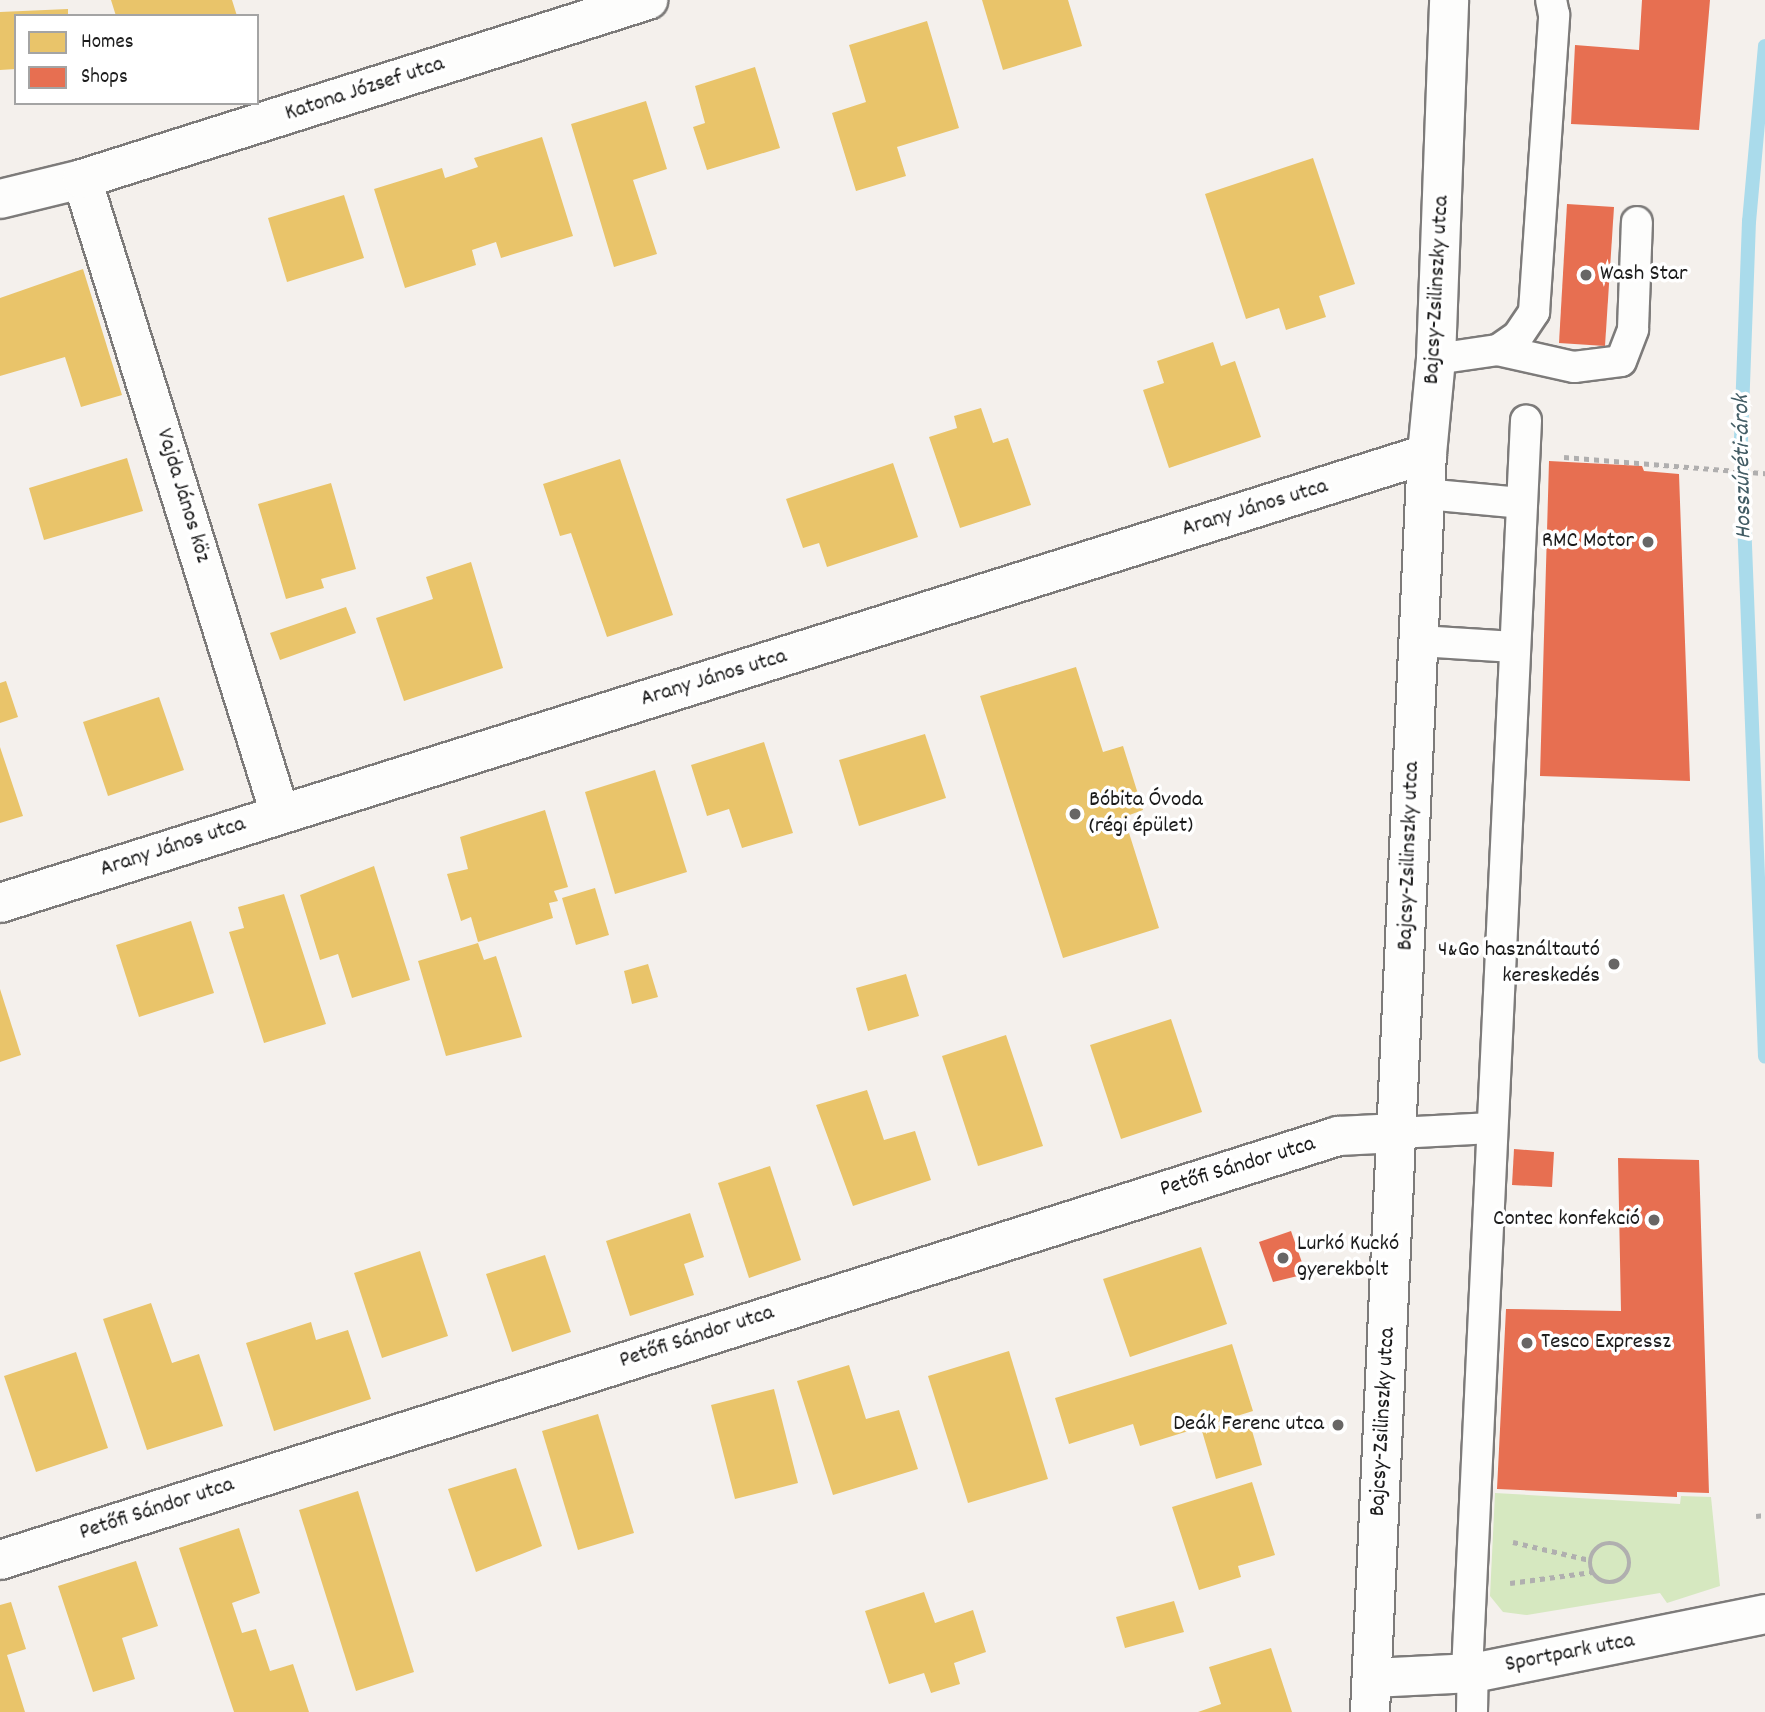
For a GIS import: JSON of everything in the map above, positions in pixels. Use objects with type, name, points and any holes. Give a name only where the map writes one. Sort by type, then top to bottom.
[{"type":"street","name":"Katona József utca","points":[[0,199],[82,179],[648,0]]},
{"type":"street","name":"Bajcsy-Zsilinszky utca","points":[[1371,1695],[1425,495],[1436,359],[1449,0]]},
{"type":"street","name":"Vajda János köz","points":[[82,179],[280,814]]},
{"type":"street","name":"Arany János utca","points":[[0,903],[1427,454]]},
{"type":"street","name":"Petőfi Sándor utca","points":[[0,1560],[1338,1136],[1398,1133]]},
{"type":"street","name":"Sportpark utca","points":[[1371,1695],[1470,1672],[1754,1618]]},
{"type":"lane","points":[[1498,350],[1518,336],[1534,312],[1554,15],[1551,0]]},
{"type":"lane","points":[[1436,359],[1498,350],[1574,367],[1621,361],[1633,329],[1637,222]]},
{"type":"lane","points":[[1472,1712],[1470,1672],[1473,1533],[1525,420]]},
{"type":"lane","points":[[1425,495],[1522,503]]},
{"type":"lane","points":[[1419,640],[1515,648]]},
{"type":"lane","points":[[1398,1133],[1491,1128]]},
{"type":"path","points":[[1524,455],[1765,473]]},
{"type":"path","points":[[1756,1516],[1765,1515]]},
{"type":"path","points":[[1473,1533],[1590,1560]]},
{"type":"path","points":[[1609,1543],[1622,1546],[1630,1557],[1630,1570],[1615,1583],[1602,1581],[1592,1572],[1590,1560],[1597,1548],[1609,1543]]},
{"type":"path","points":[[1471,1588],[1592,1572]]},
{"type":"green space","points":[[1495,1493],[1680,1504],[1681,1496],[1711,1497],[1720,1586],[1667,1603],[1660,1593],[1527,1615],[1503,1612],[1490,1596]]},
{"type":"building: Homes","points":[[111,0],[232,0],[236,14],[115,14]]},
{"type":"building: Homes","points":[[982,0],[1068,0],[1082,46],[1003,70]]},
{"type":"building: Homes","points":[[68,9],[68,14],[14,14],[14,69],[0,70],[0,12]]},
{"type":"building: Homes","points":[[927,21],[959,128],[897,147],[906,176],[856,191],[832,113],[866,102],[849,45]]},
{"type":"building: Homes","points":[[755,67],[780,148],[707,170],[693,127],[705,123],[695,86]]},
{"type":"building: Homes","points":[[646,101],[667,169],[633,180],[657,254],[614,267],[571,124]]},
{"type":"building: Homes","points":[[542,137],[573,236],[501,258],[496,242],[472,250],[476,265],[405,288],[374,189],[442,168],[445,178],[478,167],[474,158]]},
{"type":"building: Homes","points":[[1313,158],[1355,284],[1319,296],[1326,317],[1286,330],[1279,308],[1246,319],[1205,194]]},
{"type":"building: Homes","points":[[344,195],[364,258],[287,282],[268,218]]},
{"type":"building: Homes","points":[[83,269],[122,395],[81,407],[65,357],[0,376],[0,298]]},
{"type":"building: Homes","points":[[1213,342],[1221,366],[1235,361],[1261,437],[1169,468],[1143,390],[1164,383],[1157,361]]},
{"type":"building: Homes","points":[[981,408],[993,443],[1008,438],[1031,505],[960,528],[929,437],[957,428],[954,416]]},
{"type":"building: Homes","points":[[127,458],[143,511],[44,540],[29,488]]},
{"type":"building: Homes","points":[[620,459],[673,615],[607,637],[571,533],[560,536],[543,484]]},
{"type":"building: Homes","points":[[893,463],[918,537],[827,567],[819,543],[803,548],[786,499]]},
{"type":"building: Homes","points":[[331,483],[356,569],[321,579],[324,588],[286,599],[258,504]]},
{"type":"building: Homes","points":[[471,562],[503,668],[404,701],[376,618],[433,599],[426,577]]},
{"type":"building: Homes","points":[[346,607],[356,633],[280,660],[270,633]]},
{"type":"building: Homes","name":"Bóbita Óvoda (régi épület)","points":[[1076,667],[1103,752],[1123,746],[1143,810],[1124,817],[1159,928],[1063,958],[980,696]]},
{"type":"building: Homes","points":[[6,681],[18,717],[0,723],[0,683]]},
{"type":"building: Homes","points":[[159,697],[184,770],[108,796],[83,722]]},
{"type":"building: Homes","points":[[925,734],[946,798],[859,826],[839,760]]},
{"type":"building: Homes","points":[[764,742],[793,833],[742,848],[729,809],[707,816],[691,765]]},
{"type":"building: Homes","points":[[0,747],[23,816],[0,823]]},
{"type":"building: Homes","points":[[655,770],[687,872],[615,894],[585,792]]},
{"type":"building: Homes","points":[[545,810],[568,887],[554,891],[558,901],[549,903],[553,918],[478,942],[471,917],[461,921],[447,874],[468,869],[460,837]]},
{"type":"building: Homes","points":[[374,866],[410,980],[352,998],[338,954],[320,960],[300,895]]},
{"type":"building: Homes","points":[[595,888],[609,935],[576,945],[562,898]]},
{"type":"building: Homes","points":[[284,894],[326,1024],[264,1043],[229,932],[244,928],[238,907]]},
{"type":"building: Homes","points":[[191,921],[214,993],[139,1017],[116,945]]},
{"type":"building: Homes","points":[[478,943],[484,960],[496,956],[522,1037],[446,1056],[418,961]]},
{"type":"building: Homes","points":[[648,964],[658,997],[632,1004],[624,971]]},
{"type":"building: Homes","points":[[906,974],[919,1016],[868,1031],[856,988]]},
{"type":"building: Homes","points":[[0,989],[21,1055],[0,1062]]},
{"type":"building: Homes","points":[[1171,1019],[1202,1112],[1121,1139],[1090,1045]]},
{"type":"building: Homes","points":[[1006,1035],[1043,1146],[978,1166],[942,1056]]},
{"type":"building: Homes","points":[[867,1090],[884,1140],[915,1131],[931,1180],[853,1206],[816,1105]]},
{"type":"building: Homes","points":[[770,1166],[801,1260],[749,1278],[718,1183]]},
{"type":"building: Homes","points":[[690,1213],[704,1257],[684,1264],[694,1295],[630,1316],[606,1241]]},
{"type":"building: Homes","points":[[1201,1247],[1227,1324],[1130,1357],[1103,1279]]},
{"type":"building: Homes","points":[[420,1251],[448,1336],[382,1358],[354,1273]]},
{"type":"building: Homes","points":[[545,1255],[571,1332],[512,1352],[486,1274]]},
{"type":"building: Homes","points":[[151,1303],[172,1363],[199,1354],[223,1426],[147,1450],[103,1319]]},
{"type":"building: Homes","points":[[311,1322],[316,1340],[348,1330],[371,1399],[274,1431],[246,1343]]},
{"type":"building: Homes","points":[[1232,1344],[1253,1411],[1140,1446],[1133,1424],[1069,1444],[1055,1398]]},
{"type":"building: Homes","points":[[1009,1351],[1048,1479],[968,1503],[928,1376]]},
{"type":"building: Homes","points":[[76,1352],[108,1448],[36,1472],[4,1376]]},
{"type":"building: Homes","points":[[849,1365],[866,1419],[899,1410],[918,1469],[833,1495],[797,1381]]},
{"type":"building: Homes","points":[[774,1389],[798,1483],[735,1499],[711,1405]]},
{"type":"building: Homes","points":[[598,1414],[634,1533],[578,1550],[542,1431]]},
{"type":"building: Homes","points":[[1248,1417],[1262,1465],[1216,1479],[1202,1431]]},
{"type":"building: Homes","points":[[516,1468],[542,1546],[476,1572],[448,1489]]},
{"type":"building: Homes","points":[[1252,1482],[1275,1555],[1238,1566],[1241,1577],[1199,1590],[1172,1507]]},
{"type":"building: Homes","points":[[358,1491],[414,1672],[356,1691],[299,1510]]},
{"type":"building: Homes","points":[[239,1528],[260,1593],[232,1603],[242,1633],[256,1629],[270,1671],[293,1664],[309,1712],[234,1712],[179,1548]]},
{"type":"building: Homes","points":[[136,1561],[158,1626],[122,1638],[135,1679],[93,1692],[58,1586]]},
{"type":"building: Homes","points":[[924,1592],[935,1623],[973,1610],[986,1652],[954,1663],[960,1684],[931,1693],[924,1673],[889,1684],[865,1611]]},
{"type":"building: Homes","points":[[1174,1601],[1184,1632],[1125,1648],[1116,1617]]},
{"type":"building: Homes","points":[[11,1602],[26,1649],[7,1655],[25,1712],[0,1712],[0,1605]]},
{"type":"building: Homes","points":[[1271,1648],[1292,1712],[1198,1712],[1221,1704],[1209,1667]]},
{"type":"building: Shops","points":[[1642,0],[1710,0],[1699,130],[1571,124],[1575,45],[1639,50]]},
{"type":"building: Shops","name":"Wash Star","points":[[1567,204],[1614,207],[1605,346],[1559,343]]},
{"type":"building: Shops","points":[[1549,461],[1642,466],[1644,471],[1679,474],[1690,781],[1540,776]]},
{"type":"building: Shops","points":[[1514,1149],[1554,1152],[1552,1187],[1512,1185]]},
{"type":"building: Shops","points":[[1618,1158],[1699,1160],[1709,1493],[1677,1492],[1677,1497],[1497,1489],[1506,1309],[1621,1311]]},
{"type":"building: Shops","name":"Lurkó Kuckó gyerekbolt","points":[[1291,1231],[1306,1274],[1273,1282],[1259,1242]]},
{"type":"waterway","name":"Hosszúréti-árok","points":[[1765,46],[1749,221],[1741,443],[1765,1057]]},
{"type":"place","name":"Wash Star","points":[[1586,275]]},
{"type":"place","name":"RMC Motor","points":[[1648,542]]},
{"type":"place","name":"Bóbita Óvoda (régi épület)","points":[[1075,814]]},
{"type":"place","name":"4&Go használtautó kereskedés","points":[[1614,964]]},
{"type":"place","name":"Contec konfekció","points":[[1654,1220]]},
{"type":"place","name":"Lurkó Kuckó gyerekbolt","points":[[1283,1258]]},
{"type":"place","name":"Tesco Expressz","points":[[1527,1343]]},
{"type":"place","name":"Deák Ferenc utca","points":[[1338,1425]]}]
